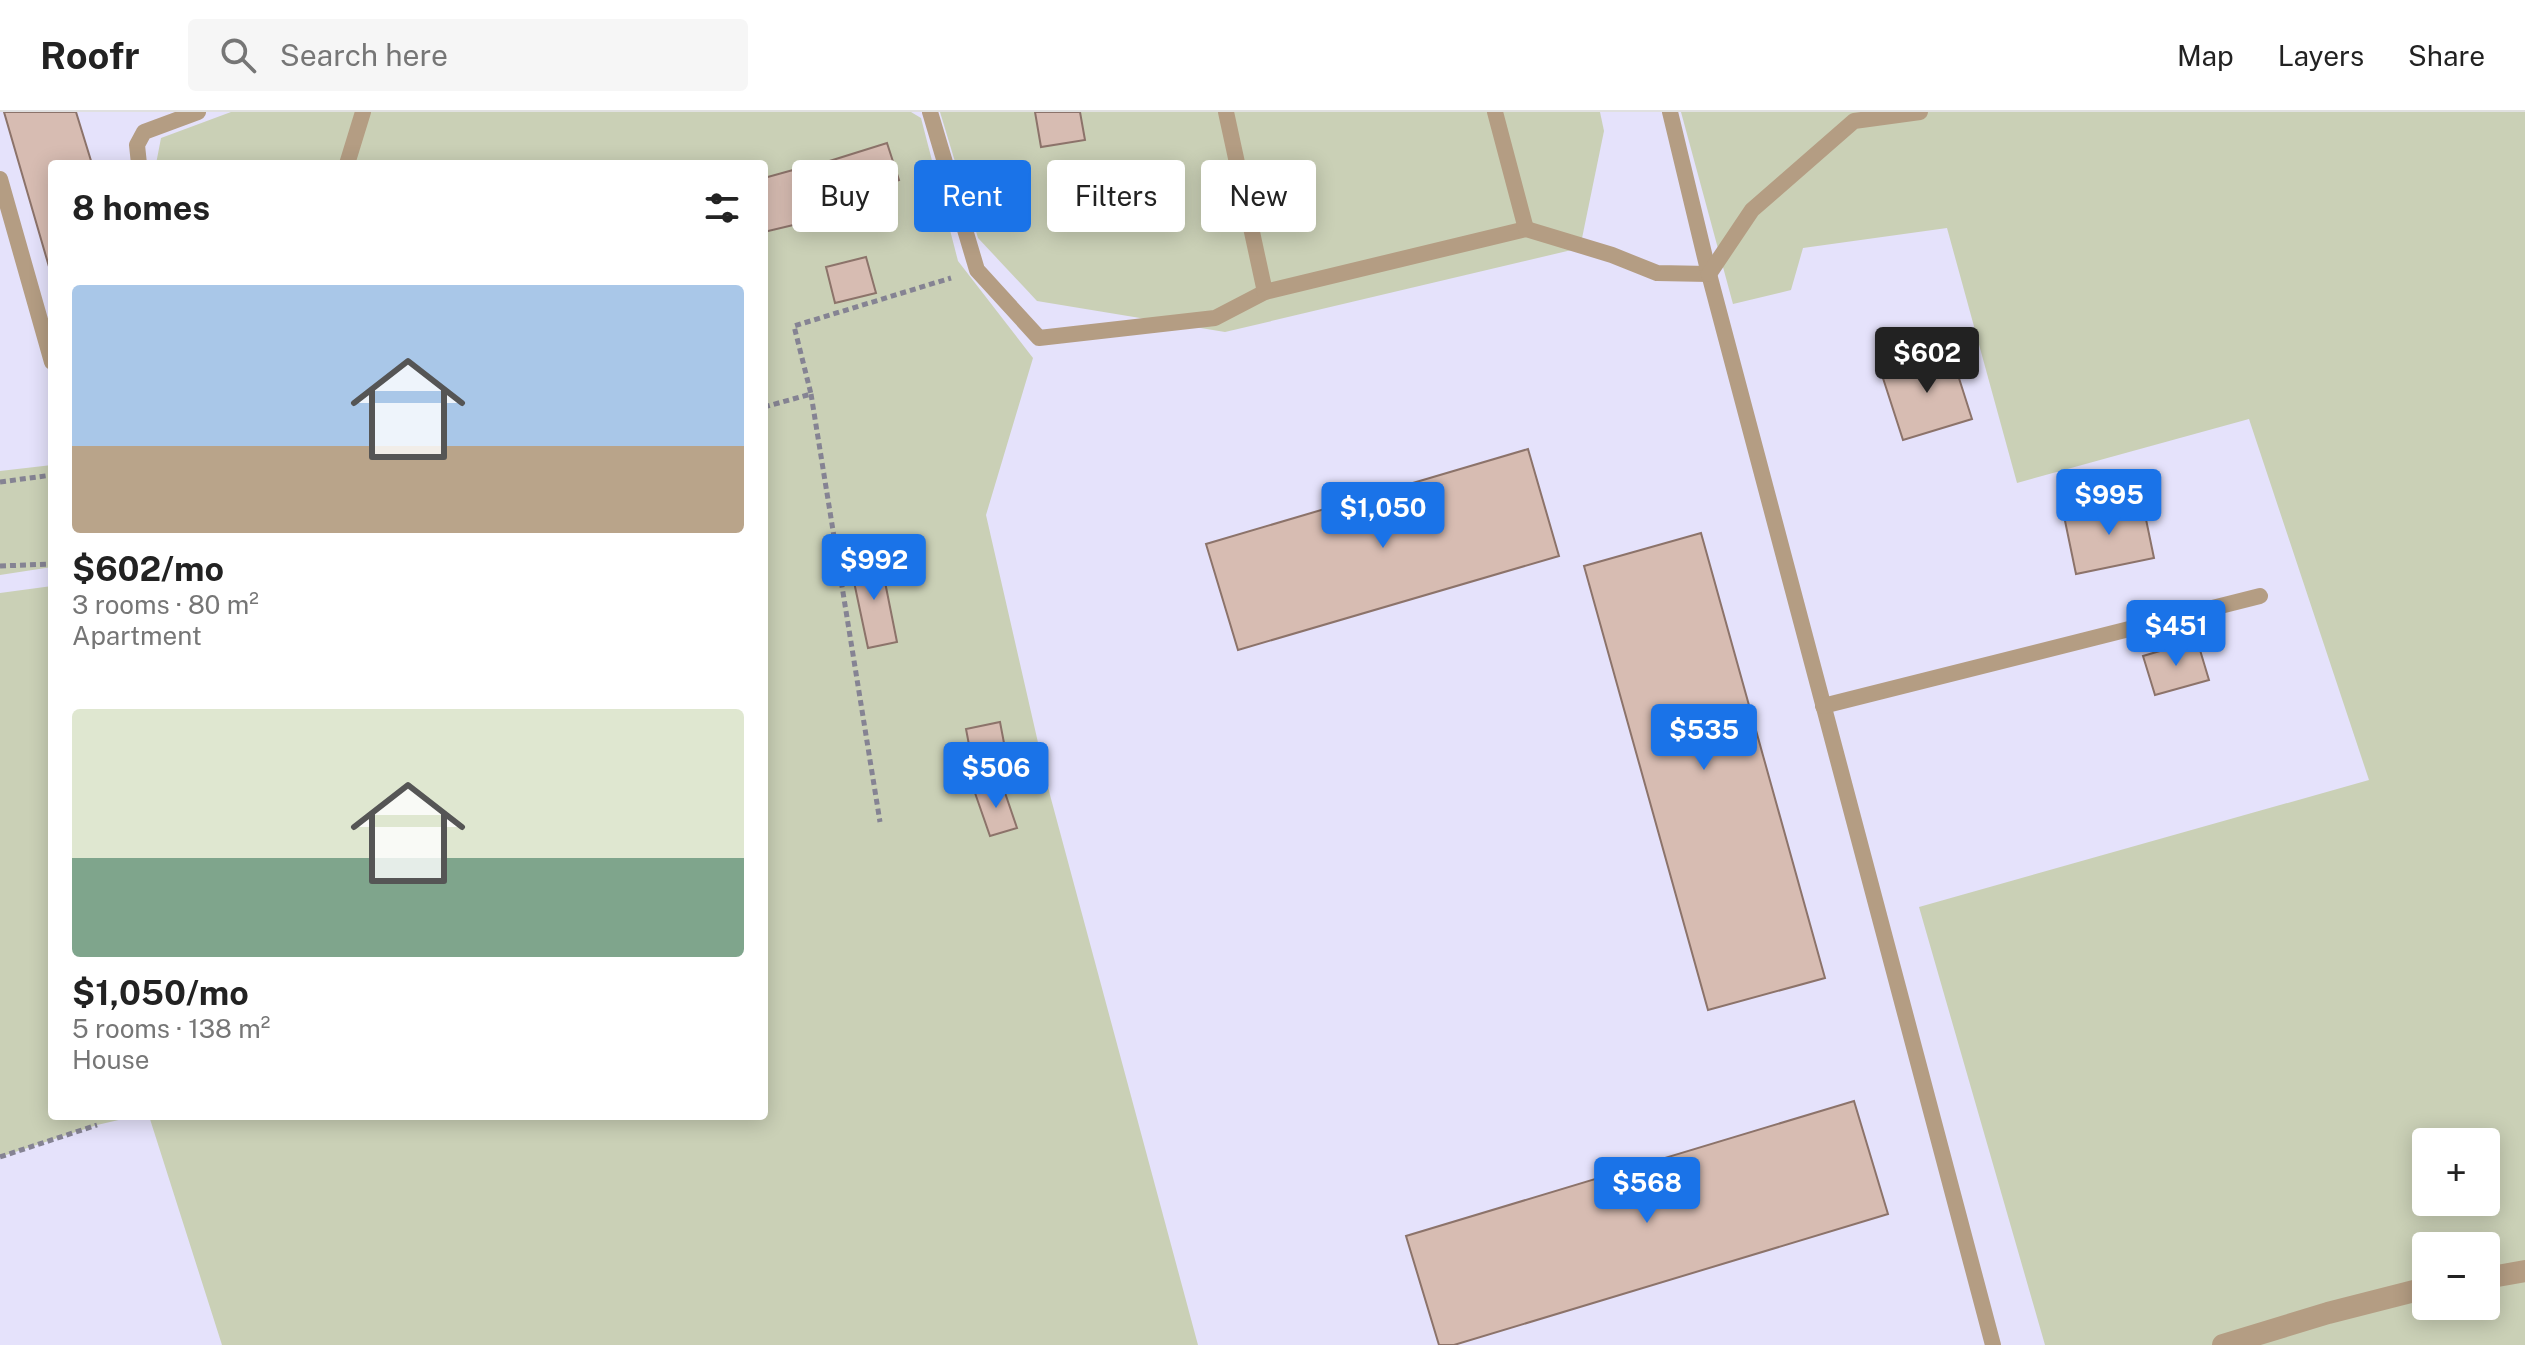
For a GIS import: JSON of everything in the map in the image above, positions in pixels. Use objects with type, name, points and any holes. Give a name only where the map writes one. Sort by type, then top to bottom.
[{"type":"street","points":[[2500,1275],[2525,1271]]},
{"type":"street","points":[[2223,1345],[2412,1292]]},
{"type":"lane","points":[[139,160],[137,145],[144,132],[198,112]]},
{"type":"lane","points":[[348,160],[363,112]]},
{"type":"lane","points":[[930,112],[977,270],[1039,338],[1215,318],[1265,292],[1526,229],[1612,255],[1657,273],[1709,274]]},
{"type":"lane","points":[[1226,112],[1265,292]]},
{"type":"lane","points":[[1495,112],[1526,229]]},
{"type":"lane","points":[[1670,112],[1709,274],[1993,1345]]},
{"type":"lane","points":[[1709,274],[1752,210],[1854,121],[1920,112]]},
{"type":"lane","points":[[0,179],[48,348]]},
{"type":"lane","points":[[1823,706],[2260,596]]},
{"type":"path","points":[[880,822],[811,394],[794,326],[977,270]]},
{"type":"path","points":[[768,406],[811,394]]},
{"type":"path","points":[[0,482],[48,476]]},
{"type":"path","points":[[0,566],[48,564]]},
{"type":"path","points":[[0,1157],[97,1125]]},
{"type":"green space","points":[[231,112],[911,112],[921,118],[932,160],[914,160],[914,232],[950,232],[958,261],[1033,358],[986,515],[1050,795],[1198,1345],[222,1345],[150,1120],[768,1120],[768,160],[157,160],[161,138]]},
{"type":"green space","points":[[940,112],[1600,112],[1604,131],[1580,248],[1225,332],[1037,301],[978,238],[976,232],[1031,232],[1031,160],[954,160]]},
{"type":"green space","points":[[1681,112],[2525,112],[2525,1345],[2045,1345],[1919,907],[2369,780],[2249,419],[2017,483],[1947,228],[1803,248],[1791,290],[1733,304]]},
{"type":"green space","points":[[48,465],[48,568],[0,575],[0,471]]},
{"type":"green space","points":[[48,587],[48,1120],[119,1120],[0,1157],[0,593]]},
{"type":"building","points":[[4,112],[76,112],[91,160],[48,160],[48,263]]},
{"type":"building","points":[[1035,112],[1080,112],[1085,140],[1041,147]]},
{"type":"building","points":[[887,143],[893,160],[833,160]]},
{"type":"building","points":[[792,170],[792,225],[768,231],[768,177]]},
{"type":"building","points":[[866,257],[876,293],[835,303],[826,267]]},
{"type":"building","points":[[1950,350],[1972,419],[1903,440],[1881,372]]},
{"type":"building","points":[[1528,449],[1559,556],[1238,650],[1206,544]]},
{"type":"building","points":[[2142,500],[2154,558],[2076,574],[2064,516]]},
{"type":"building","points":[[1701,533],[1825,978],[1708,1010],[1584,566]]},
{"type":"building","points":[[880,557],[897,642],[868,648],[850,563]]},
{"type":"building","points":[[2197,640],[2209,680],[2155,695],[2143,656]]},
{"type":"building","points":[[1000,722],[1008,764],[974,771],[966,729]]},
{"type":"building","points":[[1002,784],[1017,828],[990,836],[975,793]]},
{"type":"building","points":[[1854,1101],[1888,1214],[1454,1345],[1439,1345],[1406,1236]]}]
